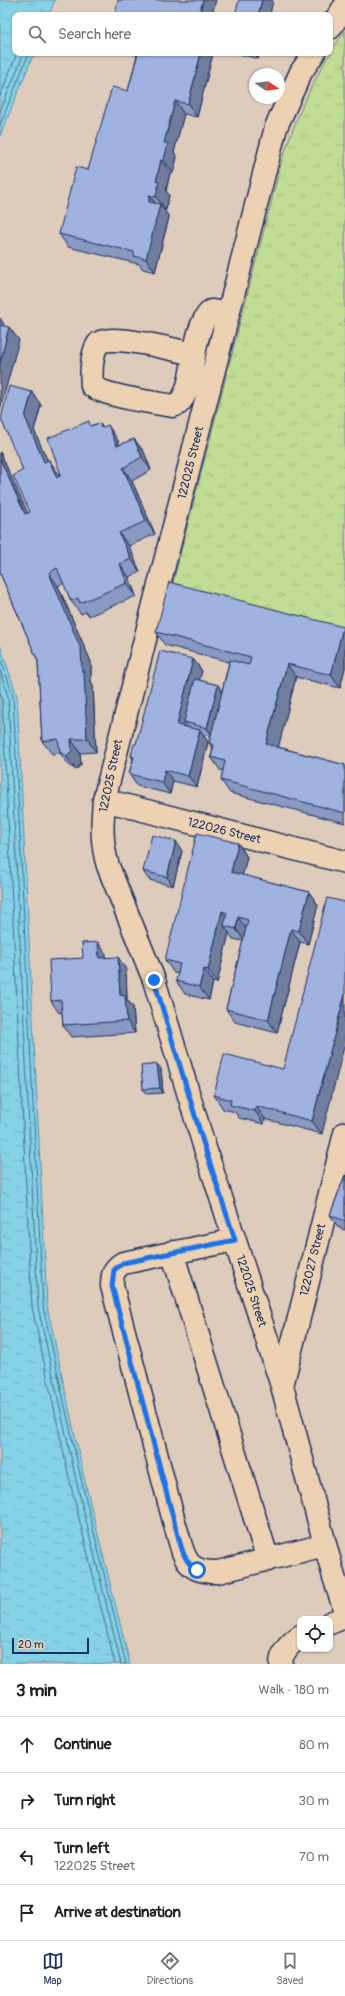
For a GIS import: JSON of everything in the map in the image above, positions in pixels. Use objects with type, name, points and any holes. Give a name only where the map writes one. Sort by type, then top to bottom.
[{"type":"street","points":[[333,24],[345,6]]},
{"type":"street","name":"122025 Street","points":[[312,56],[301,72],[276,127],[104,800],[101,828],[105,855],[154,980],[203,1142],[282,1386],[325,1545],[340,1575],[345,1611]]},
{"type":"street","points":[[194,354],[135,342],[104,340],[98,344],[95,352],[91,373],[92,386],[97,390],[114,394],[173,406],[178,404],[185,394],[200,329],[205,318],[211,311],[228,313]]},
{"type":"street","name":"122026 Street","points":[[104,800],[345,862]]},
{"type":"street","name":"122027 Street","points":[[282,1386],[345,1133]]},
{"type":"street","points":[[235,1240],[123,1263],[114,1270],[112,1286],[175,1525],[186,1560],[191,1567],[205,1572],[218,1572],[325,1545]]},
{"type":"street","points":[[172,1252],[268,1560]]},
{"type":"street","points":[[333,1622],[345,1617]]},
{"type":"street","points":[[281,1664],[285,1651],[297,1638]]},
{"type":"green space","points":[[345,31],[345,635],[172,586],[282,160],[301,109],[325,62],[329,56],[333,56],[333,49]]},
{"type":"water","points":[[0,0],[55,0],[50,12],[12,12],[12,56],[33,56],[0,136]]},
{"type":"water","points":[[0,645],[17,696],[47,1306],[84,1478],[130,1664],[0,1664]]},
{"type":"building","points":[[118,0],[203,0],[200,12],[116,12]]},
{"type":"building","points":[[239,0],[262,0],[259,12],[236,12]]},
{"type":"building","points":[[137,56],[200,56],[188,104],[175,101],[164,143],[168,143],[164,160],[161,160],[156,181],[159,182],[156,197],[149,195],[149,202],[160,204],[146,259],[134,256],[134,252],[59,234],[76,167],[88,170],[112,87],[128,91]]},
{"type":"building","points":[[0,325],[9,327],[0,363]]},
{"type":"building","points":[[9,386],[32,392],[25,417],[44,462],[49,460],[57,478],[61,475],[48,438],[89,421],[90,426],[100,423],[101,428],[108,425],[117,446],[134,439],[142,457],[123,468],[146,521],[119,533],[131,559],[120,564],[127,583],[80,603],[78,598],[71,601],[57,568],[49,573],[81,649],[82,672],[84,671],[87,739],[71,739],[72,751],[66,756],[60,752],[58,739],[42,741],[38,661],[0,573],[0,459],[25,514],[30,512],[13,476],[23,470],[1,419]]},
{"type":"building","points":[[169,582],[343,627],[331,675],[287,664],[266,744],[345,765],[345,813],[221,780],[225,761],[211,757],[214,745],[209,743],[230,660],[249,665],[251,657],[156,632]]},
{"type":"building","points":[[160,651],[193,659],[177,725],[200,730],[188,776],[165,770],[162,782],[129,774],[134,757],[131,756],[134,744],[136,744]]},
{"type":"building","points":[[195,679],[218,685],[207,728],[184,722]]},
{"type":"building","points":[[197,833],[238,843],[231,872],[309,892],[299,931],[291,929],[268,1020],[226,1009],[248,920],[238,917],[236,929],[224,926],[227,913],[222,911],[208,970],[204,969],[199,987],[176,981],[180,964],[165,960]]},
{"type":"building","points":[[152,835],[176,841],[167,877],[143,871]]},
{"type":"building","points":[[327,898],[345,902],[345,994],[312,1121],[256,1106],[255,1111],[230,1105],[231,1100],[214,1095],[224,1054],[283,1069]]},
{"type":"building","points":[[98,942],[99,958],[118,957],[120,995],[125,996],[127,1021],[63,1025],[61,1000],[51,1001],[49,960],[83,958],[82,943]]},
{"type":"building","points":[[157,1064],[160,1088],[143,1089],[141,1066]]},
{"type":"building","points":[[345,1175],[345,1221],[330,1215]]},
{"type":"route","points":[[154,980],[203,1142],[235,1240],[123,1263],[114,1270],[112,1276],[112,1286],[175,1525],[186,1560],[191,1567],[197,1570]]}]
